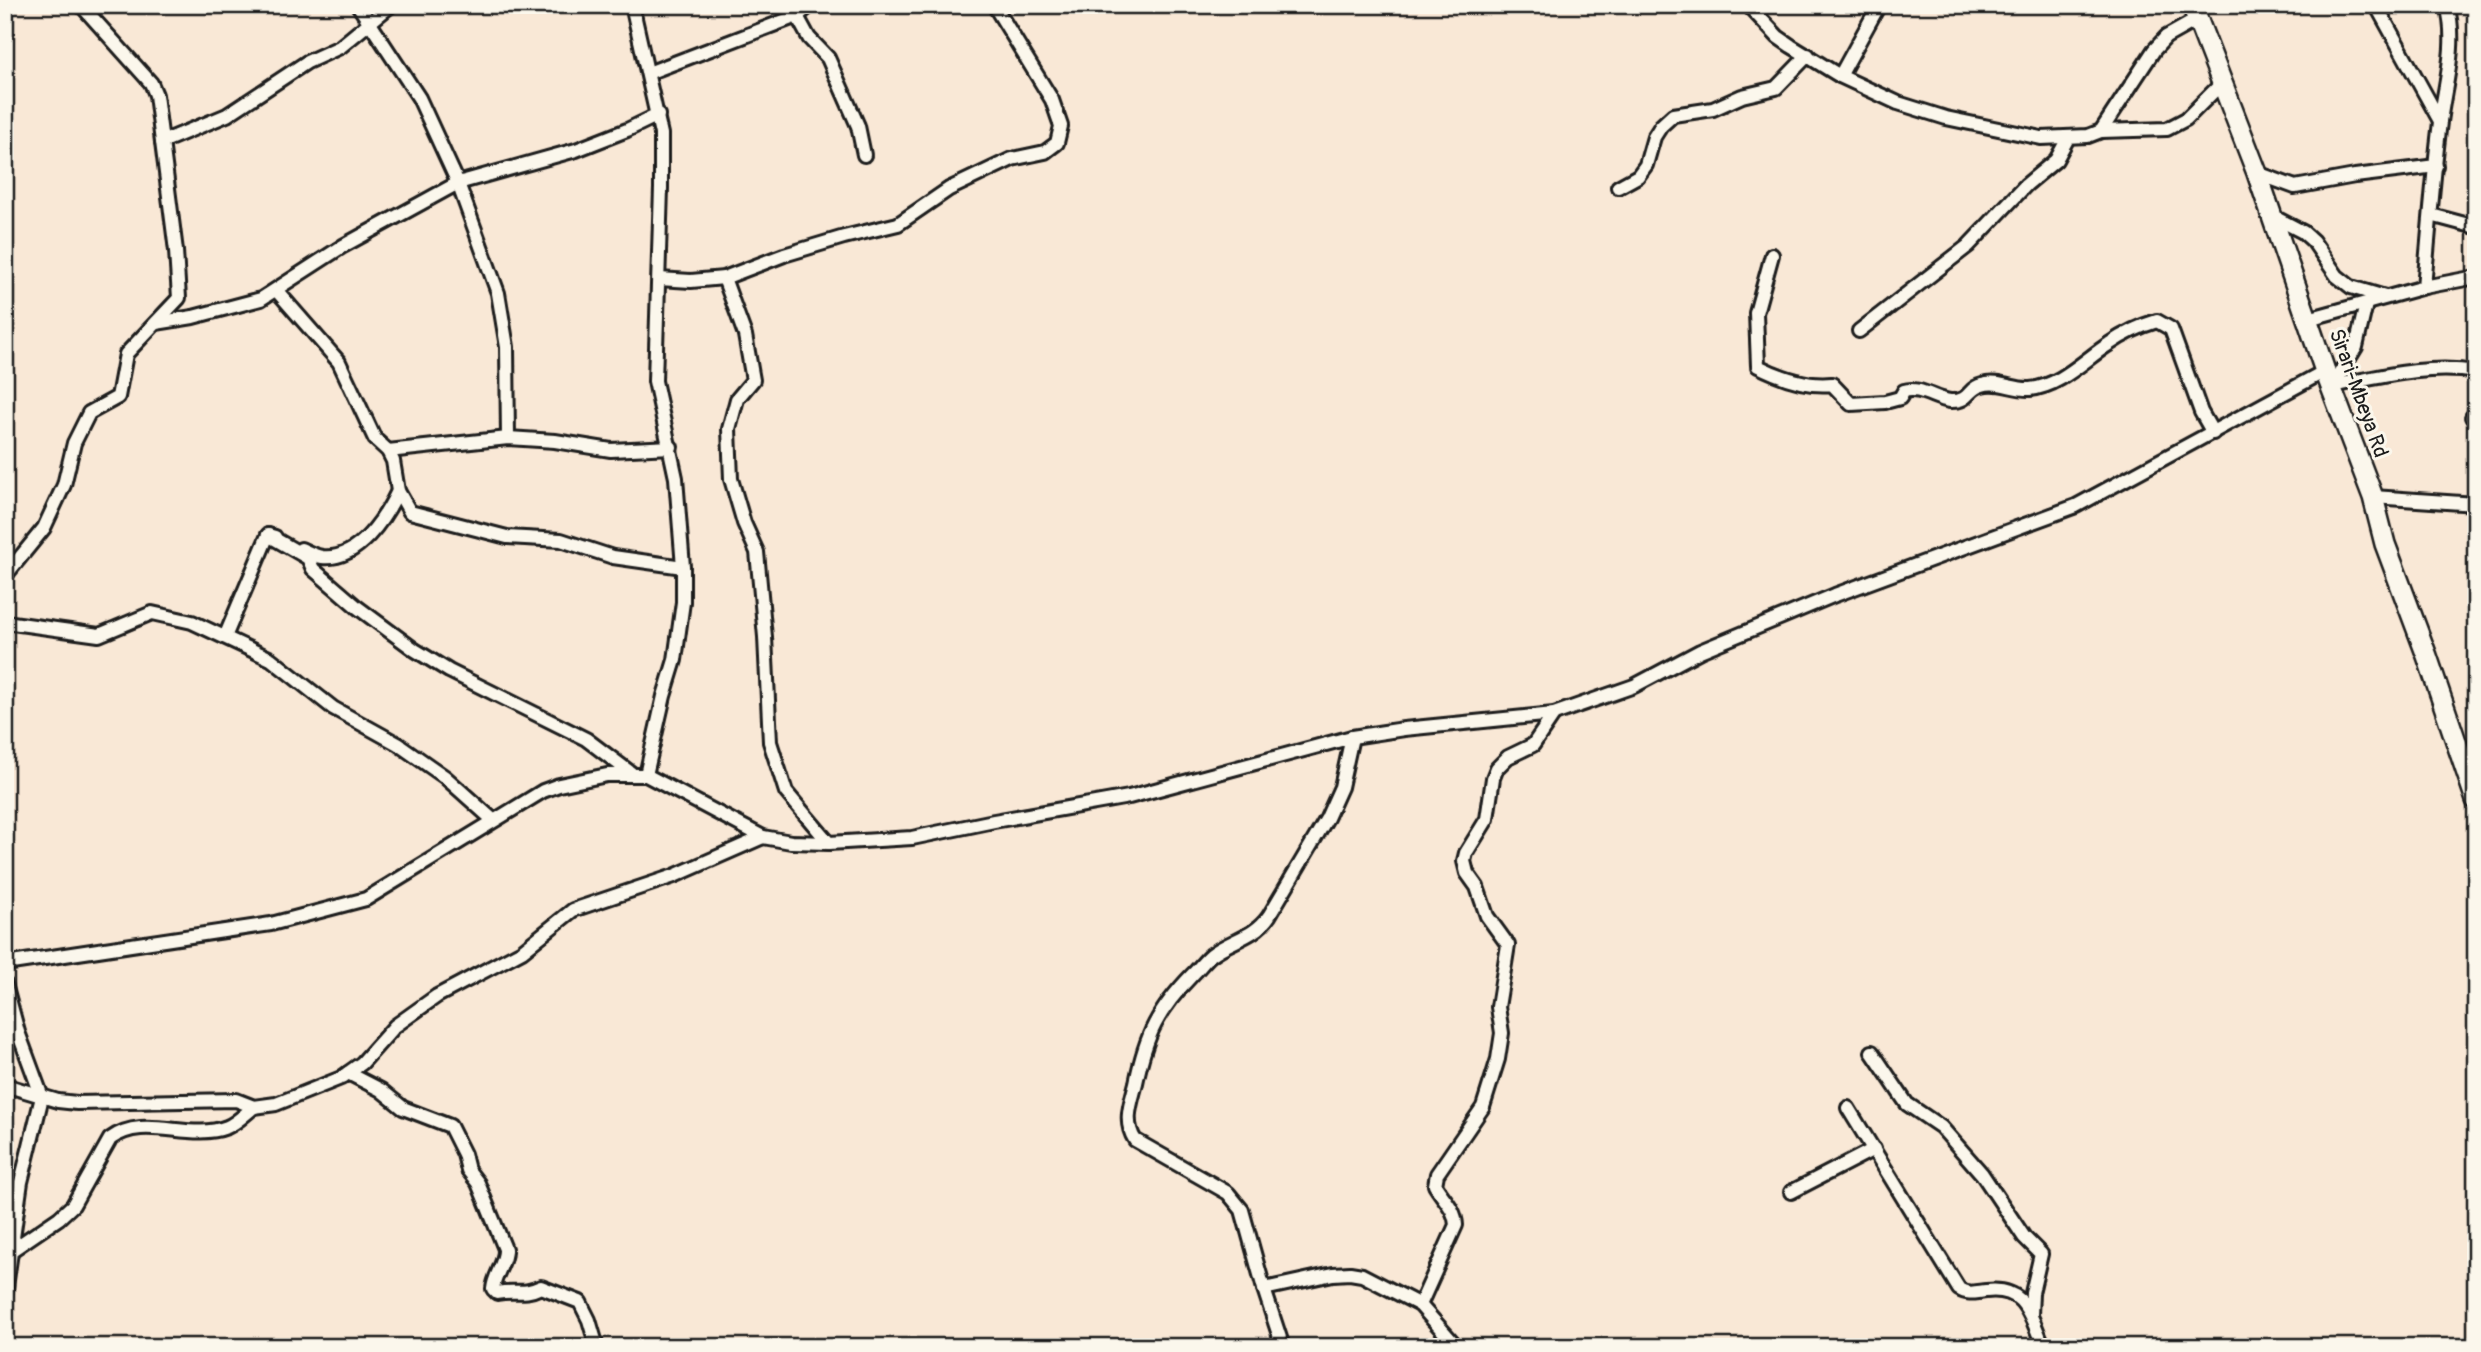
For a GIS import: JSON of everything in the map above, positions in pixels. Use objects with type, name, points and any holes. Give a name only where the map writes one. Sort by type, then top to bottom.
[{"type":"highway","name":"Sirari-Mbeya Rd","points":[[2195,12],[2257,173],[2373,497],[2385,544],[2476,800]]},
{"type":"street","points":[[5,576],[44,528],[64,485],[74,443],[89,413],[118,397],[126,354],[175,304],[180,290],[158,106],[151,83],[81,5]]},
{"type":"street","points":[[358,5],[419,98],[458,183],[498,293],[507,347],[508,438]]},
{"type":"street","points":[[162,142],[227,115],[307,62],[340,47],[391,5]]},
{"type":"street","points":[[632,5],[661,134],[662,188],[655,382],[676,478],[683,602],[675,660],[646,775]]},
{"type":"street","points":[[648,73],[797,16],[811,5]]},
{"type":"street","points":[[659,279],[691,281],[724,278],[784,255],[898,224],[949,189],[1012,159],[1045,152],[1057,143],[1060,126],[1052,100],[994,5]]},
{"type":"street","points":[[1748,5],[1778,37],[1840,76],[1898,103],[1946,118],[2041,138],[2088,136],[2101,131],[2167,130],[2186,119],[2222,83]]},
{"type":"street","points":[[1840,76],[1879,5]]},
{"type":"street","points":[[2376,5],[2440,121]]},
{"type":"street","points":[[2424,287],[2440,121],[2450,63],[2451,20],[2446,5]]},
{"type":"street","points":[[2101,131],[2154,50],[2195,12]]},
{"type":"street","points":[[797,16],[813,44],[828,58],[858,126],[864,155]]},
{"type":"street","points":[[1618,187],[1638,176],[1646,165],[1654,137],[1673,115],[1713,109],[1742,96],[1776,88],[1808,55]]},
{"type":"street","points":[[156,323],[193,317],[261,299],[342,246],[458,183],[576,150],[627,131],[658,115]]},
{"type":"street","points":[[1859,331],[1968,246],[2026,185],[2056,160],[2068,138]]},
{"type":"street","points":[[2257,173],[2295,187],[2354,176],[2436,166]]},
{"type":"street","points":[[2270,215],[2303,232],[2337,276],[2351,287],[2387,298]]},
{"type":"street","points":[[2431,215],[2476,227]]},
{"type":"street","points":[[1772,255],[1756,313],[1755,335],[1758,366],[1771,373],[1819,385],[1832,384],[1852,404],[1885,402],[1900,398],[1904,391],[1910,389],[1937,398],[1962,400],[1968,398],[1975,387],[1983,384],[2030,389],[2054,380],[2081,366],[2107,345],[2137,327],[2157,321],[2171,329],[2202,412],[2213,433]]},
{"type":"street","points":[[2308,319],[2424,287],[2476,276]]},
{"type":"street","points":[[724,278],[745,335],[753,380],[737,400],[729,429],[731,479],[744,523],[757,552],[765,637],[770,742],[786,792],[829,843]]},
{"type":"street","points":[[277,291],[339,362],[375,439],[388,451],[393,461],[398,491],[410,512],[517,539],[561,540],[613,557],[682,567]]},
{"type":"street","points":[[2329,379],[2356,347],[2367,304]]},
{"type":"street","points":[[5,964],[271,924],[366,899],[543,791],[607,775],[646,775],[763,837],[791,842],[829,843],[912,838],[1129,797],[1352,737],[1554,714],[1634,686],[1700,651],[1835,595],[2076,506],[2213,433],[2329,379],[2442,370],[2476,372]]},
{"type":"street","points":[[388,451],[508,438],[555,441],[611,450],[671,447]]},
{"type":"street","points":[[268,535],[319,556],[340,555],[371,534],[385,518],[398,491]]},
{"type":"street","points":[[2373,497],[2476,504]]},
{"type":"street","points":[[225,637],[268,535]]},
{"type":"street","points":[[268,535],[307,558],[313,569],[357,607],[415,650],[449,671],[586,739],[631,774]]},
{"type":"street","points":[[5,622],[99,635],[152,613],[192,622],[271,659],[333,708],[398,744],[445,777],[493,820]]},
{"type":"street","points":[[1420,1306],[1455,1225],[1455,1216],[1450,1205],[1435,1185],[1437,1174],[1482,1107],[1502,1041],[1498,1007],[1508,945],[1487,916],[1464,861],[1487,819],[1497,768],[1508,757],[1533,745],[1554,714]]},
{"type":"street","points":[[1283,1347],[1242,1210],[1233,1196],[1135,1140],[1128,1129],[1128,1117],[1141,1056],[1157,1017],[1177,990],[1212,955],[1261,928],[1327,818],[1341,787],[1352,737]]},
{"type":"street","points":[[5,1085],[42,1097],[77,1103],[236,1100],[254,1107],[301,1096],[348,1073],[362,1063],[395,1026],[437,996],[522,951],[573,910],[674,876],[763,837]]},
{"type":"street","points":[[5,984],[18,1032],[42,1097],[25,1160],[5,1294]]},
{"type":"street","points":[[1872,1052],[1908,1104],[1941,1127],[1982,1174],[2024,1237],[2041,1254],[2032,1293],[2031,1316]]},
{"type":"street","points":[[348,1073],[381,1090],[403,1108],[450,1126],[464,1154],[468,1170],[475,1175],[505,1249],[506,1254],[496,1273],[492,1289],[497,1293],[509,1290],[527,1294],[541,1287],[580,1302],[597,1347]]},
{"type":"street","points":[[12,1251],[60,1218],[73,1205],[110,1139],[119,1132],[160,1126],[189,1133],[212,1130],[229,1126],[254,1107]]},
{"type":"street","points":[[1848,1108],[1959,1289],[1970,1293],[1997,1290],[2013,1293],[2024,1303],[2043,1347]]},
{"type":"street","points":[[1791,1192],[1874,1149]]},
{"type":"street","points":[[1264,1289],[1310,1277],[1350,1273],[1379,1283],[1420,1306],[1457,1347]]}]
